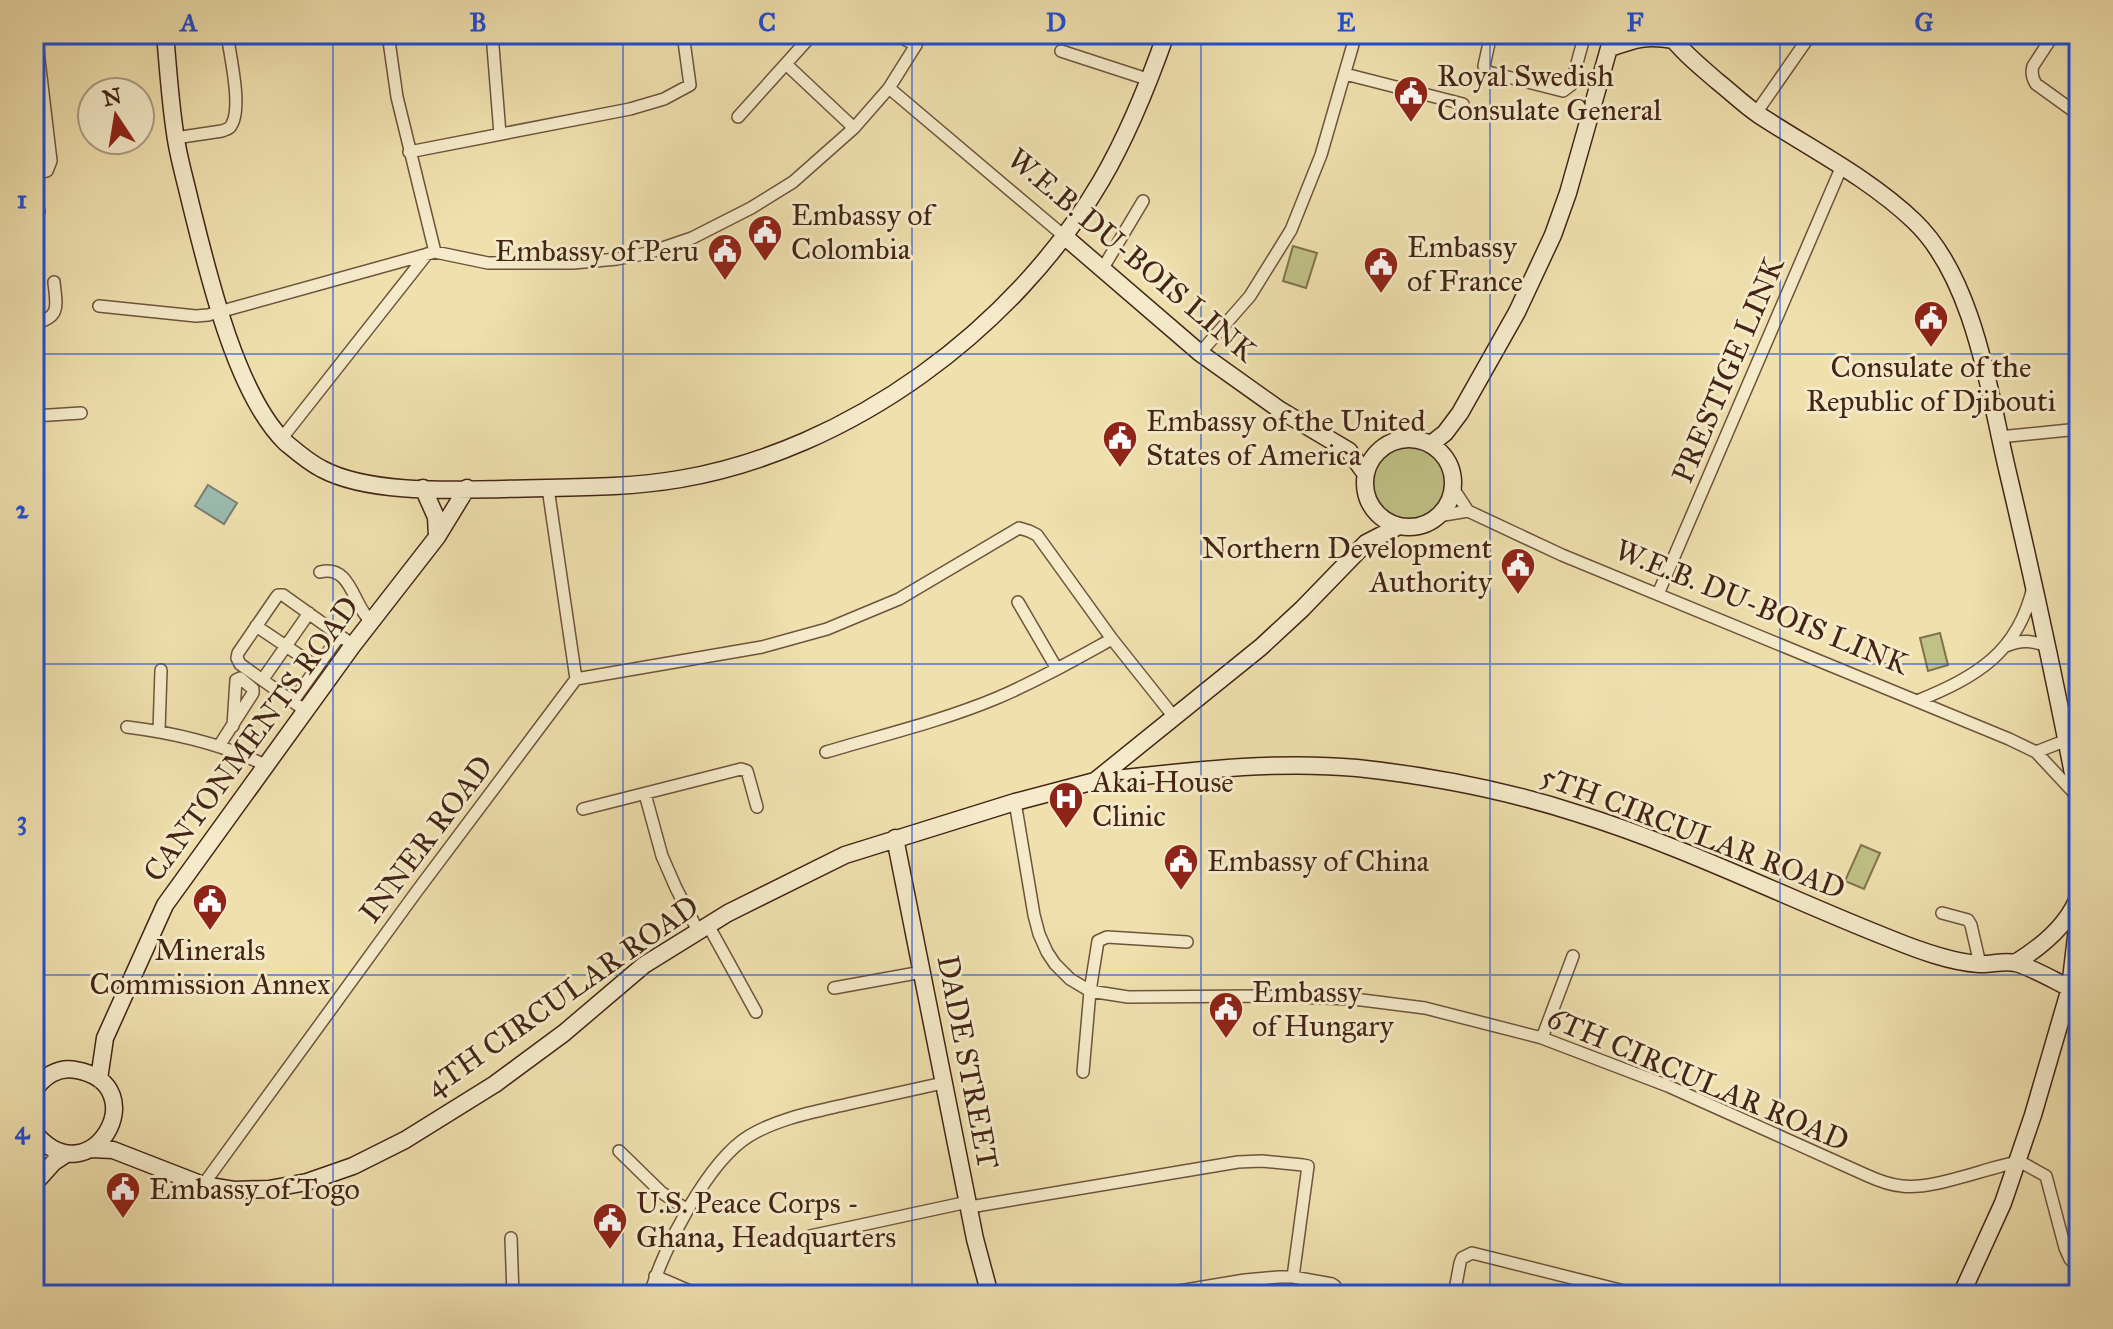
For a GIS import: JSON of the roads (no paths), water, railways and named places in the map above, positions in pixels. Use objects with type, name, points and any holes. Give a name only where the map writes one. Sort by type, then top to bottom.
[{"type":"street","points":[[34,174],[47,171],[51,161],[36,34]]},
{"type":"street","points":[[165,34],[175,138],[199,235],[239,366],[263,412],[282,438],[305,459],[325,471],[356,482],[423,488],[625,486],[682,479],[771,456],[840,425],[915,379],[976,331],[1027,281],[1064,236],[1100,183],[1150,80],[1166,34]]},
{"type":"street","points":[[175,138],[222,131],[233,123],[236,103],[227,34]]},
{"type":"street","points":[[388,34],[397,97],[431,253]]},
{"type":"street","points":[[492,34],[500,134]]},
{"type":"street","points":[[409,152],[630,109],[675,94],[690,85],[683,34]]},
{"type":"street","points":[[99,306],[196,316],[221,313],[431,253],[488,263],[573,263],[648,253],[692,238],[793,182],[854,128],[889,88],[918,40],[894,34]]},
{"type":"street","points":[[1200,353],[1250,296],[1291,230],[1321,155],[1356,34]]},
{"type":"street","points":[[1491,34],[1484,66],[1488,72],[1563,91],[1571,85],[1585,34]]},
{"type":"street","points":[[1756,113],[1811,34]]},
{"type":"street","points":[[2054,34],[2033,66],[2033,80],[2079,115]]},
{"type":"street","points":[[738,117],[810,37]]},
{"type":"street","points":[[1431,444],[1445,433],[1460,413],[1517,312],[1553,235],[1611,41],[1671,37],[1693,61],[1756,113],[1842,166],[1913,219],[1937,249],[1977,337],[2048,646],[2078,800]]},
{"type":"street","points":[[1061,51],[1150,80]]},
{"type":"street","points":[[787,65],[854,128]]},
{"type":"street","points":[[1345,74],[1463,104]]},
{"type":"street","name":"W.E.B. DU-BOIS LINK","points":[[889,88],[1200,353],[1280,410],[1349,451],[1365,473]]},
{"type":"street","name":"PRESTIGE LINK","points":[[1658,594],[1842,166]]},
{"type":"street","points":[[1103,268],[1143,201]]},
{"type":"street","points":[[282,438],[431,253]]},
{"type":"street","points":[[34,323],[55,313],[54,282]]},
{"type":"street","points":[[34,416],[81,413]]},
{"type":"street","points":[[1450,465],[1460,413]]},
{"type":"street","points":[[1999,437],[2079,429]]},
{"type":"street","points":[[1418,439],[1431,444],[1450,465],[1453,488],[1448,503],[1438,516],[1427,523],[1413,527],[1386,521],[1375,512],[1364,487],[1370,460],[1391,442],[1418,439]]},
{"type":"street","points":[[1349,451],[1379,450]]},
{"type":"street","points":[[423,488],[436,517],[437,537]]},
{"type":"street","name":"CANTONMENTS ROAD","points":[[105,1038],[165,905],[265,765],[299,706],[347,640],[371,621],[437,537],[467,488]]},
{"type":"street","points":[[548,488],[576,679],[762,647],[827,629],[899,599],[1019,528],[1037,535],[1112,639],[1174,717]]},
{"type":"street","points":[[1438,516],[1468,511],[1453,488]]},
{"type":"street","name":"W.E.B. DU-BOIS LINK","points":[[1468,511],[1562,555],[2036,752],[2078,800]]},
{"type":"street","name":"4TH CIRCULAR ROAD","points":[[1366,543],[1375,512]]},
{"type":"street","name":"4TH CIRCULAR ROAD","points":[[91,1149],[128,1156],[203,1185],[234,1190],[269,1189],[307,1182],[353,1166],[405,1140],[495,1084],[564,1033],[644,965],[763,895],[845,855],[1015,802],[1095,781],[1261,647],[1366,543],[1399,526]]},
{"type":"street","points":[[320,572],[331,571],[345,580],[355,592],[361,612],[371,621]]},
{"type":"street","points":[[2006,647],[2023,620],[2034,582]]},
{"type":"street","points":[[278,595],[283,595],[347,640],[317,667],[299,706],[240,664],[238,653],[256,626],[278,595]]},
{"type":"street","points":[[1018,602],[1057,669]]},
{"type":"street","points":[[263,679],[309,613]]},
{"type":"street","points":[[256,626],[317,667]]},
{"type":"street","points":[[826,752],[994,699],[1112,639]]},
{"type":"street","points":[[1917,701],[1966,679],[2006,647],[2029,640],[2048,646]]},
{"type":"street","points":[[159,731],[161,670]]},
{"type":"street","name":"INNER ROAD","points":[[203,1185],[576,679]]},
{"type":"street","points":[[219,746],[233,726]]},
{"type":"street","points":[[127,727],[159,731],[219,746],[265,765]]},
{"type":"street","points":[[2036,752],[2067,740]]},
{"type":"street","name":"5TH CIRCULAR ROAD","points":[[1095,781],[1189,771],[1306,766],[1356,768],[1481,787],[1580,814],[1701,859],[1893,940],[1962,961],[2015,963],[2074,990]]},
{"type":"street","points":[[583,809],[741,769],[747,771],[757,807]]},
{"type":"street","points":[[645,794],[662,856],[676,888],[756,1012]]},
{"type":"street","name":"6TH CIRCULAR ROAD","points":[[1015,802],[1039,934],[1055,964],[1070,979],[1090,991],[1128,997],[1354,999],[1425,1008],[1542,1038],[1668,1086],[1883,1182],[1903,1187],[1923,1186],[2018,1161]]},
{"type":"street","name":"DADE STREET","points":[[895,838],[980,1262],[990,1295]]},
{"type":"street","points":[[2015,963],[2039,947],[2075,907],[2079,895]]},
{"type":"street","points":[[1961,1295],[2001,1209],[2074,990],[2079,911]]},
{"type":"street","points":[[1942,913],[1968,920],[1980,964]]},
{"type":"street","points":[[1083,1072],[1098,941],[1107,937],[1187,942]]},
{"type":"street","points":[[1542,1038],[1573,956]]},
{"type":"street","points":[[834,988],[922,972]]},
{"type":"street","points":[[69,1069],[105,1038]]},
{"type":"street","points":[[99,1079],[105,1038]]},
{"type":"street","points":[[34,1091],[41,1072],[69,1069],[86,1072],[106,1085],[113,1101],[114,1118],[103,1140],[91,1149],[75,1154],[50,1148],[34,1134]]},
{"type":"street","points":[[650,1295],[655,1276],[687,1210],[725,1157],[747,1138],[779,1122],[820,1110],[943,1083]]},
{"type":"street","points":[[111,1127],[118,1145],[128,1156]]},
{"type":"street","points":[[34,1134],[35,1190]]},
{"type":"street","points":[[619,1151],[661,1192],[687,1210]]},
{"type":"street","points":[[35,1190],[54,1162],[66,1154]]},
{"type":"street","points":[[810,1236],[969,1205],[1238,1162],[1262,1161],[1308,1166],[1293,1277]]},
{"type":"street","points":[[2018,1161],[2046,1176],[2065,1248],[2079,1268]]},
{"type":"street","points":[[511,1238],[513,1295]]},
{"type":"street","points":[[1454,1295],[1460,1263],[1467,1255],[1480,1254],[1640,1295]]},
{"type":"street","points":[[655,1276],[699,1295]]},
{"type":"street","points":[[1155,1295],[1254,1279],[1293,1277],[1332,1284],[1335,1286],[1334,1295]]},
{"type":"water","points":[[208,485],[237,503],[224,524],[195,506]]},
{"type":"place","name":"Royal Swedish Consulate General","points":[[1411,124]]},
{"type":"place","name":"Embassy of Colombia","points":[[765,263]]},
{"type":"place","name":"Embassy of Peru","points":[[725,282]]},
{"type":"place","name":"Embassy of France","points":[[1381,295]]},
{"type":"place","name":"Consulate of the Republic of Djibouti","points":[[1931,349]]},
{"type":"place","name":"Embassy of the United States of America","points":[[1120,469]]},
{"type":"place","name":"Northern Development Authority","points":[[1518,596]]},
{"type":"place","name":"Akai House Clinic","points":[[1066,830]]},
{"type":"place","name":"Embassy of China","points":[[1181,892]]},
{"type":"place","name":"Minerals Commission Annex","points":[[210,932]]},
{"type":"place","name":"Embassy of Hungary","points":[[1226,1040]]},
{"type":"place","name":"Embassy of Togo","points":[[123,1220]]},
{"type":"place","name":"U.S. Peace Corps - Ghana, Headquarters","points":[[610,1251]]}]
